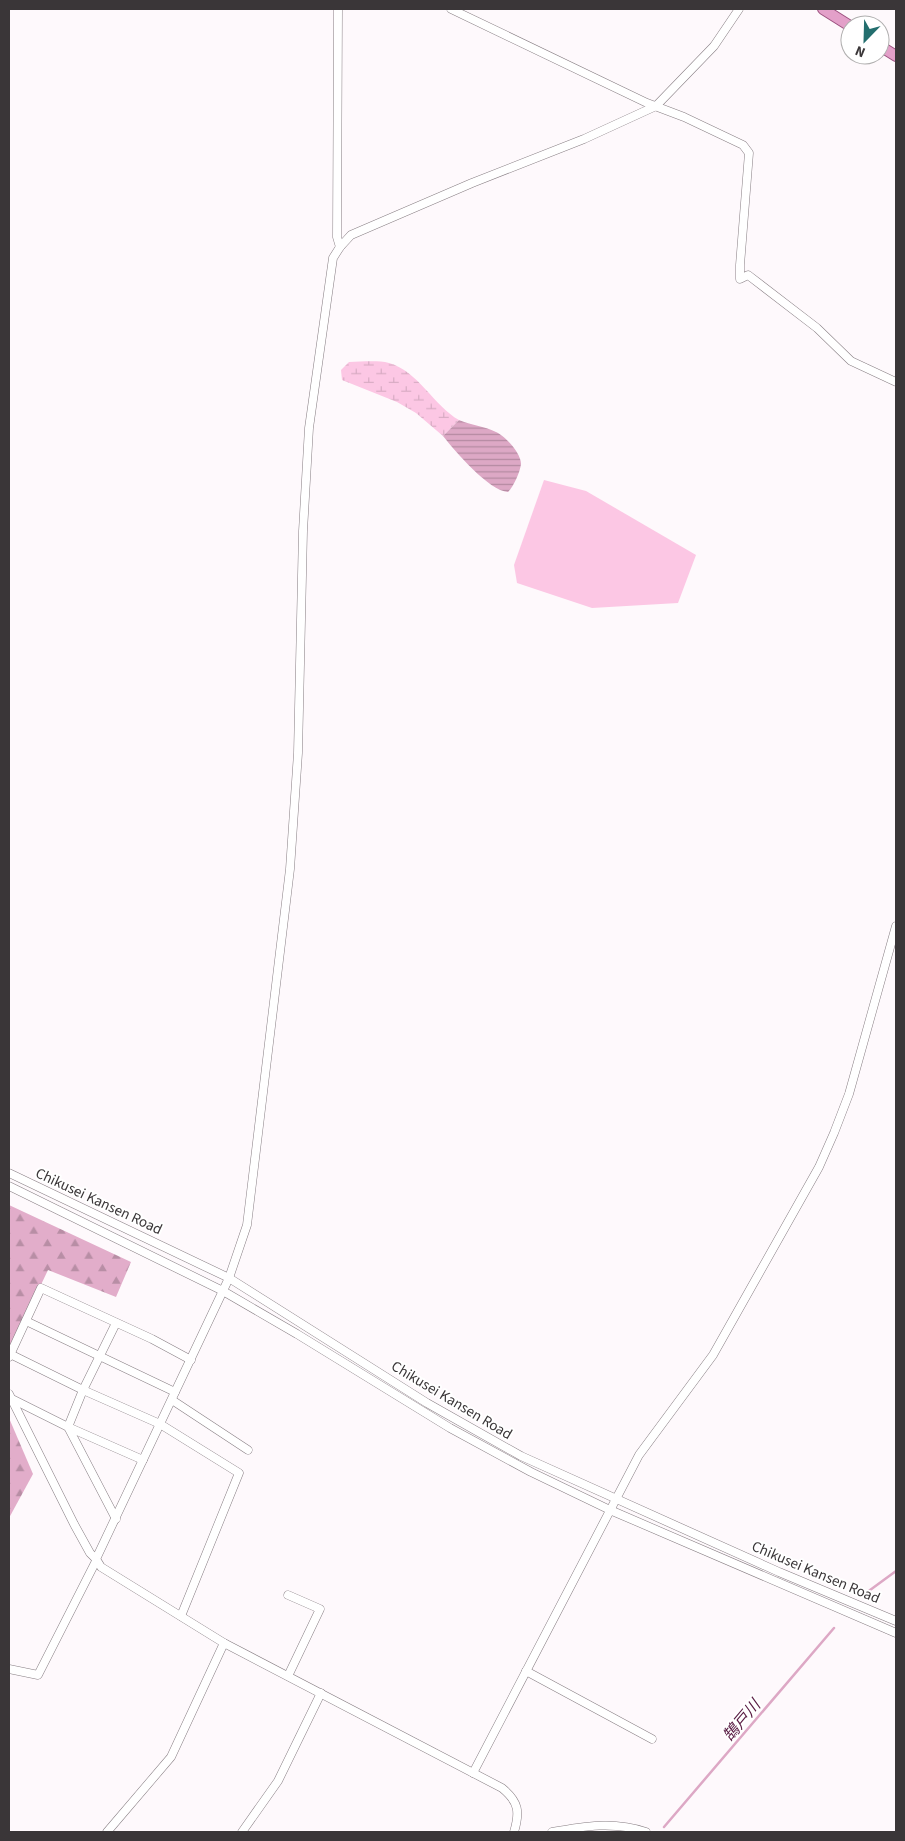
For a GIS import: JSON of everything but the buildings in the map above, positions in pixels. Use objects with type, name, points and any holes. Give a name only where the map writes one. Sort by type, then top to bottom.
[{"type":"main road","points":[[823,9],[840,20]]},
{"type":"street","points":[[338,9],[337,237],[340,247]]},
{"type":"street","points":[[451,9],[502,35],[743,145],[750,153],[740,279],[748,275],[817,328],[851,361],[896,382]]},
{"type":"street","points":[[9,1669],[38,1674],[96,1560],[191,1360],[229,1278],[242,1243],[250,1203],[284,920],[298,753],[303,531],[309,428],[333,258],[351,235],[472,183],[584,139],[656,106],[714,46],[739,9]]},
{"type":"street","points":[[473,1773],[644,1447],[720,1345],[823,1159],[851,1085],[896,926]]},
{"type":"street","name":"Chikusei Kansen Road","points":[[9,1173],[229,1278],[427,1403],[521,1456],[779,1572],[896,1621]]},
{"type":"street","name":"Chikusei Kansen Road","points":[[9,1186],[223,1291],[450,1428],[531,1472],[610,1510],[896,1633]]},
{"type":"street","points":[[181,1616],[239,1473],[160,1424],[10,1356],[41,1288],[191,1360]]},
{"type":"street","points":[[26,1321],[100,1357],[173,1396],[248,1450]]},
{"type":"street","points":[[116,1323],[83,1390],[68,1427],[116,1518]]},
{"type":"street","points":[[10,1396],[68,1427],[143,1460]]},
{"type":"street","points":[[10,1396],[91,1556],[101,1567],[224,1643],[502,1788],[512,1796],[517,1808],[518,1817],[514,1832]]},
{"type":"street","points":[[288,1595],[320,1609],[288,1676]]},
{"type":"street","points":[[107,1832],[171,1757],[224,1643]]},
{"type":"street","points":[[526,1671],[652,1739]]},
{"type":"street","points":[[242,1832],[278,1781],[321,1693]]},
{"type":"street","points":[[552,1832],[609,1824],[646,1832]]},
{"type":"green space","points":[[349,362],[389,363],[399,367],[409,373],[450,414],[459,420],[443,436],[416,413],[397,402],[342,380],[341,370]]},
{"type":"green space","points":[[544,480],[586,491],[696,555],[678,603],[592,608],[517,583],[514,565]]},
{"type":"green space","points":[[9,1205],[131,1262],[116,1297],[48,1270],[9,1352]]},
{"type":"green space","points":[[9,1418],[33,1474],[9,1518]]},
{"type":"shaded area","points":[[459,420],[500,434],[515,450],[521,464],[516,479],[508,492],[500,490],[482,478],[443,436]]},
{"type":"waterway","name":"鵠戸川","points":[[866,1593],[896,1571]]},
{"type":"waterway","name":"鵠戸川","points":[[664,1827],[834,1628]]}]
